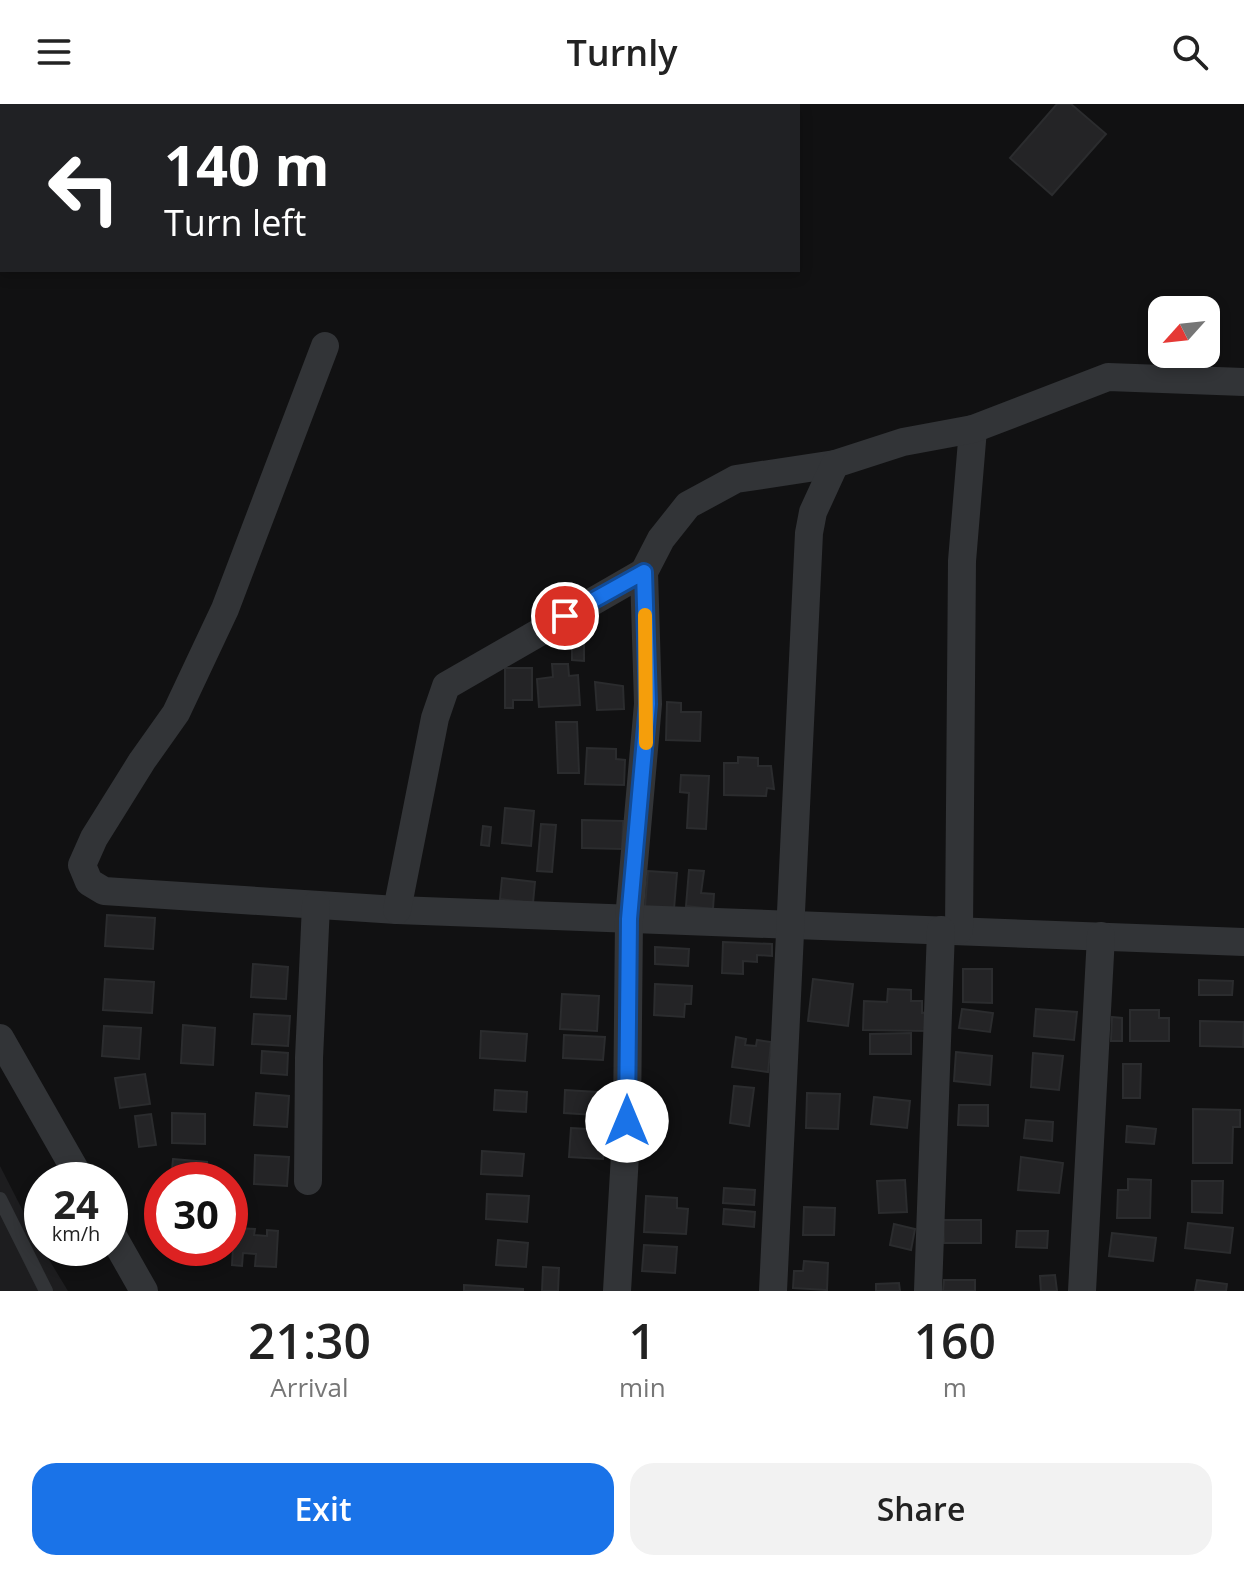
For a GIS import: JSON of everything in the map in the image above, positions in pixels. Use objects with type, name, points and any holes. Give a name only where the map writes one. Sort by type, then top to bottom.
[{"type":"street","points":[[325,346],[225,609],[176,713],[94,838],[82,865],[89,882],[104,891],[397,910],[1244,942]]},
{"type":"street","points":[[617,1291],[627,1121],[629,919],[648,704],[644,572],[661,539],[688,505],[736,479],[835,464],[903,442],[973,429],[1108,377],[1244,382]]},
{"type":"street","points":[[928,1291],[950,930],[962,561],[973,429]]},
{"type":"street","points":[[773,1291],[809,533],[813,512],[835,464]]},
{"type":"street","points":[[397,910],[435,718],[446,686],[644,572]]},
{"type":"street","points":[[308,1181],[316,905]]},
{"type":"street","points":[[1082,1291],[1101,936]]},
{"type":"street","points":[[0,1038],[71,1162]]},
{"type":"street","points":[[128,1263],[144,1291]]},
{"type":"lane","points":[[0,1199],[46,1291]]},
{"type":"shaded area","points":[[0,1166],[24,1213],[24,1266],[53,1266],[68,1291],[0,1291]]},
{"type":"building","points":[[1057,104],[1071,104],[1106,134],[1052,195],[1010,158]]},
{"type":"building","points":[[572,643],[584,644],[584,661],[572,660]]},
{"type":"building","points":[[552,664],[568,664],[569,676],[578,675],[580,705],[539,707],[537,679],[553,677]]},
{"type":"building","points":[[505,668],[532,668],[532,700],[513,700],[513,708],[505,708]]},
{"type":"building","points":[[595,682],[623,686],[624,709],[597,710]]},
{"type":"building","points":[[667,702],[681,703],[681,712],[701,712],[700,741],[666,740]]},
{"type":"building","points":[[556,722],[577,722],[579,773],[558,773]]},
{"type":"building","points":[[587,748],[616,749],[616,759],[625,760],[624,785],[585,784]]},
{"type":"building","points":[[738,757],[758,758],[758,766],[771,766],[774,789],[767,788],[766,796],[724,795],[724,763],[738,763]]},
{"type":"building","points":[[681,775],[709,776],[706,829],[687,828],[689,793],[680,792]]},
{"type":"building","points":[[505,808],[534,811],[531,846],[502,843]]},
{"type":"building","points":[[582,820],[623,821],[622,849],[582,848]]},
{"type":"building","points":[[541,824],[556,825],[552,872],[537,871]]},
{"type":"building","points":[[483,826],[491,827],[489,846],[481,845]]},
{"type":"building","points":[[689,870],[704,871],[701,893],[714,894],[713,909],[686,906]]},
{"type":"building","points":[[648,871],[677,873],[674,909],[645,907]]},
{"type":"building","points":[[502,878],[535,882],[533,903],[500,899]]},
{"type":"building","points":[[107,915],[155,918],[153,949],[105,946]]},
{"type":"building","points":[[723,942],[772,944],[772,956],[757,955],[757,962],[743,961],[743,974],[722,973]]},
{"type":"building","points":[[655,947],[689,949],[688,966],[655,964]]},
{"type":"building","points":[[253,964],[288,967],[286,999],[251,997]]},
{"type":"building","points":[[963,969],[992,969],[992,1003],[963,1002]]},
{"type":"building","points":[[105,979],[154,982],[152,1013],[103,1010]]},
{"type":"building","points":[[813,979],[853,984],[848,1026],[808,1021]]},
{"type":"building","points":[[1199,980],[1233,981],[1232,995],[1199,995]]},
{"type":"building","points":[[655,984],[692,986],[691,1004],[685,1004],[684,1017],[654,1015]]},
{"type":"building","points":[[888,989],[911,990],[911,1001],[922,1001],[922,1013],[928,1012],[928,1031],[863,1030],[864,1001],[887,1002]]},
{"type":"building","points":[[562,994],[599,996],[597,1031],[560,1029]]},
{"type":"building","points":[[962,1009],[993,1013],[990,1032],[959,1028]]},
{"type":"building","points":[[1036,1009],[1077,1012],[1074,1040],[1034,1036]]},
{"type":"building","points":[[1130,1010],[1159,1010],[1159,1018],[1169,1018],[1169,1041],[1130,1041]]},
{"type":"building","points":[[254,1014],[290,1016],[288,1046],[252,1044]]},
{"type":"building","points":[[1112,1017],[1122,1018],[1122,1041],[1111,1041]]},
{"type":"building","points":[[1200,1021],[1244,1022],[1243,1047],[1200,1046]]},
{"type":"building","points":[[183,1025],[215,1028],[213,1065],[181,1063]]},
{"type":"building","points":[[104,1026],[141,1028],[139,1059],[102,1056]]},
{"type":"building","points":[[481,1031],[527,1034],[525,1061],[480,1058]]},
{"type":"building","points":[[911,1033],[911,1054],[870,1054],[870,1034]]},
{"type":"building","points":[[564,1035],[605,1037],[603,1060],[563,1058]]},
{"type":"building","points":[[736,1037],[746,1039],[745,1045],[756,1046],[757,1040],[771,1042],[768,1072],[732,1067]]},
{"type":"building","points":[[262,1051],[288,1053],[287,1075],[261,1073]]},
{"type":"building","points":[[956,1052],[992,1056],[990,1085],[954,1081]]},
{"type":"building","points":[[1033,1053],[1063,1056],[1059,1090],[1031,1087]]},
{"type":"building","points":[[1123,1064],[1141,1064],[1140,1098],[1123,1098]]},
{"type":"building","points":[[145,1074],[150,1104],[120,1108],[115,1078]]},
{"type":"building","points":[[734,1086],[754,1088],[749,1126],[730,1123]]},
{"type":"building","points":[[495,1090],[527,1092],[526,1112],[494,1110]]},
{"type":"building","points":[[565,1090],[613,1093],[612,1116],[564,1113]]},
{"type":"building","points":[[256,1093],[289,1096],[287,1127],[254,1125]]},
{"type":"building","points":[[807,1093],[840,1094],[838,1129],[806,1128]]},
{"type":"building","points":[[874,1097],[910,1101],[907,1128],[871,1124]]},
{"type":"building","points":[[959,1105],[988,1105],[988,1126],[958,1125]]},
{"type":"building","points":[[1193,1109],[1240,1110],[1240,1127],[1233,1127],[1232,1163],[1193,1163]]},
{"type":"building","points":[[172,1113],[205,1114],[205,1144],[172,1143]]},
{"type":"building","points":[[151,1114],[156,1145],[139,1147],[135,1116]]},
{"type":"building","points":[[1026,1120],[1053,1122],[1052,1141],[1024,1138]]},
{"type":"building","points":[[1127,1126],[1156,1129],[1154,1144],[1126,1142]]},
{"type":"building","points":[[571,1128],[605,1130],[603,1159],[569,1157]]},
{"type":"building","points":[[482,1151],[524,1154],[522,1176],[481,1174]]},
{"type":"building","points":[[255,1155],[289,1157],[287,1186],[254,1184]]},
{"type":"building","points":[[1021,1157],[1063,1163],[1059,1193],[1018,1190]]},
{"type":"building","points":[[173,1159],[207,1162],[173,1162]]},
{"type":"building","points":[[1128,1179],[1151,1180],[1150,1218],[1117,1218],[1118,1190],[1128,1190]]},
{"type":"building","points":[[905,1180],[907,1212],[879,1213],[877,1181]]},
{"type":"building","points":[[1192,1181],[1223,1181],[1222,1213],[1192,1212]]},
{"type":"building","points":[[724,1188],[755,1190],[754,1205],[723,1203]]},
{"type":"building","points":[[487,1194],[529,1196],[527,1222],[486,1219]]},
{"type":"building","points":[[646,1196],[677,1198],[677,1208],[688,1209],[686,1234],[644,1232]]},
{"type":"building","points":[[804,1207],[835,1208],[834,1235],[803,1235]]},
{"type":"building","points":[[724,1209],[755,1212],[754,1227],[723,1224]]},
{"type":"building","points":[[943,1220],[981,1220],[981,1243],[944,1243]]},
{"type":"building","points":[[1188,1223],[1233,1228],[1230,1253],[1185,1248]]},
{"type":"building","points":[[894,1224],[915,1229],[911,1250],[890,1245]]},
{"type":"building","points":[[248,1229],[255,1229],[254,1235],[267,1236],[267,1230],[278,1231],[276,1267],[255,1266],[256,1254],[248,1253]]},
{"type":"building","points":[[1017,1231],[1048,1231],[1047,1248],[1016,1247]]},
{"type":"building","points":[[1112,1233],[1156,1238],[1153,1261],[1109,1256]]},
{"type":"building","points":[[498,1240],[528,1243],[526,1267],[496,1265]]},
{"type":"building","points":[[644,1245],[677,1247],[675,1273],[642,1271]]},
{"type":"building","points":[[804,1261],[828,1263],[827,1290],[793,1288],[794,1271],[803,1271]]},
{"type":"building","points":[[543,1267],[559,1268],[558,1291],[542,1291]]},
{"type":"building","points":[[1055,1275],[1057,1291],[1041,1291],[1040,1276]]},
{"type":"building","points":[[944,1280],[975,1280],[975,1291],[943,1291]]},
{"type":"building","points":[[1197,1280],[1227,1284],[1226,1291],[1195,1291]]},
{"type":"building","points":[[899,1283],[900,1291],[876,1291],[876,1284]]},
{"type":"building","points":[[464,1285],[523,1289],[523,1291],[464,1291]]},
{"type":"slow traffic","points":[[645,615],[646,743]]},
{"type":"route","points":[[565,616],[644,572],[648,704],[646,757],[629,919],[627,1121]]}]
